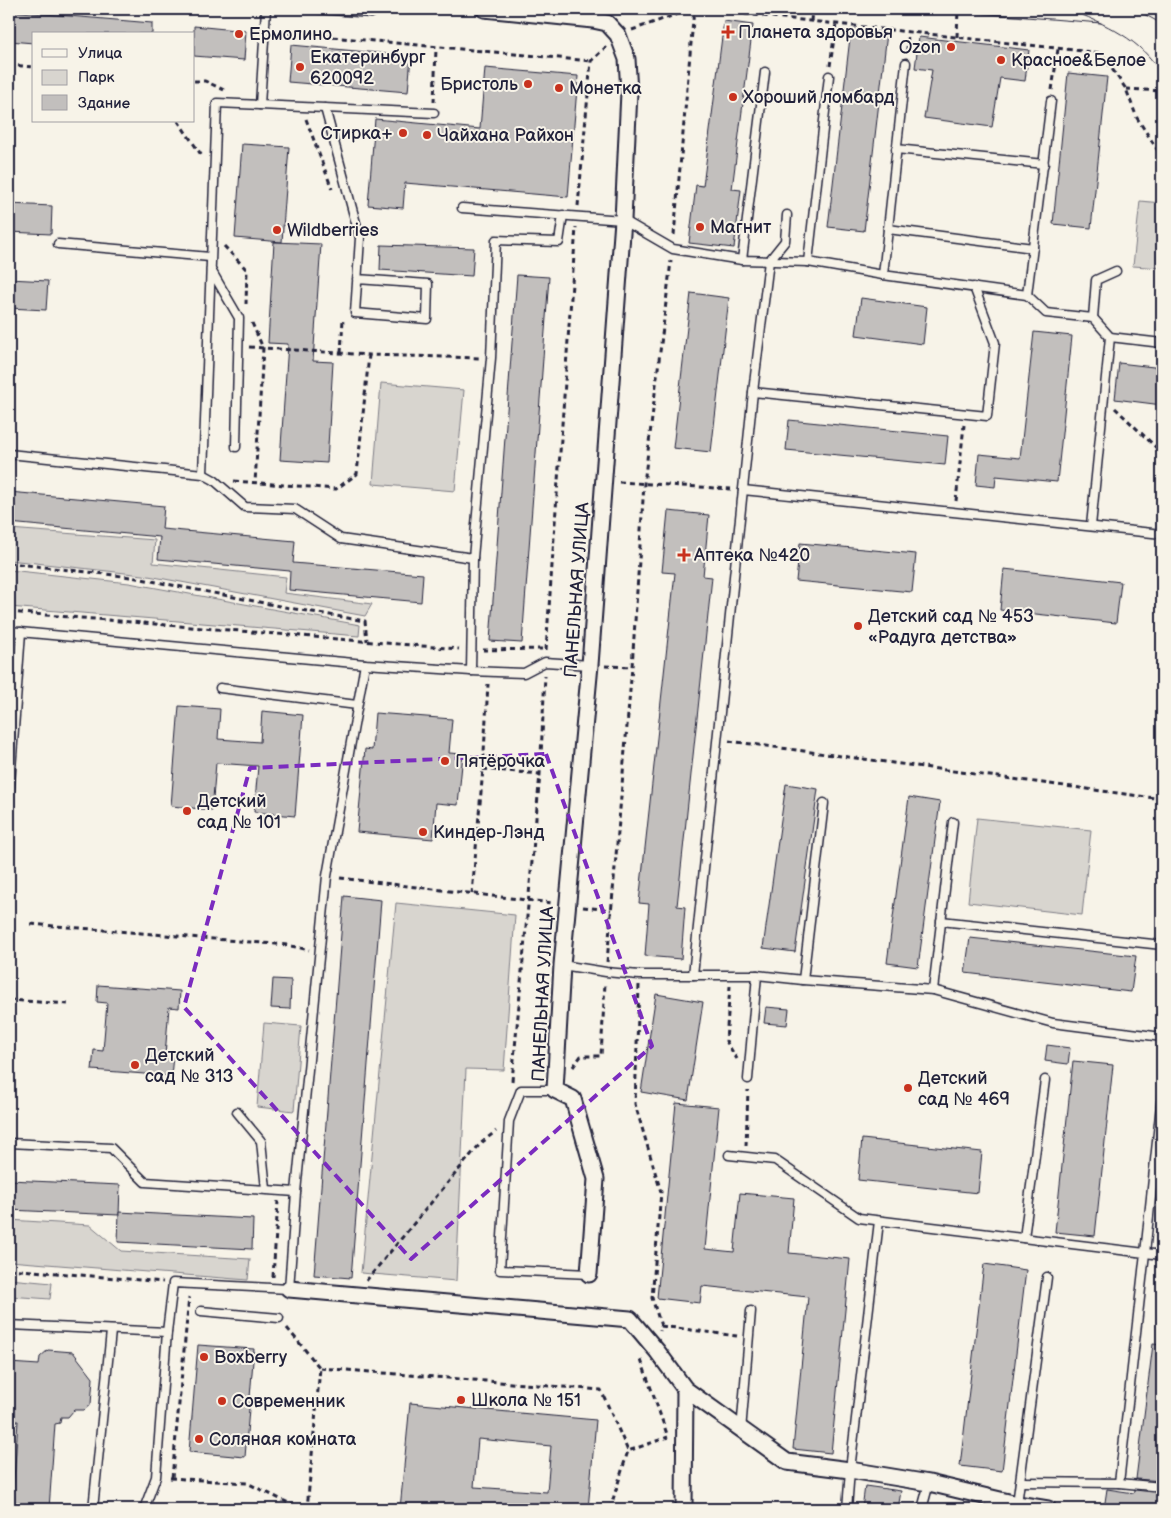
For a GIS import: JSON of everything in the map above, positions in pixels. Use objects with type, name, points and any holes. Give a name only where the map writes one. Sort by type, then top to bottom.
[{"type":"street","points":[[484,9],[593,20],[607,23],[618,35]]},
{"type":"street","name":"ПАНЕЛЬНАЯ УЛИЦА","points":[[589,1274],[596,1179],[574,1099],[555,1090],[562,965],[590,665],[623,220],[629,92],[626,58],[618,35]]},
{"type":"street","points":[[289,1289],[630,1318],[685,1389],[787,1462],[929,1483],[1017,1504],[1048,1509]]},
{"type":"street","points":[[684,1509],[685,1389]]},
{"type":"lane","points":[[260,105],[266,9]]},
{"type":"lane","points":[[319,9],[371,13],[379,9]]},
{"type":"lane","points":[[883,275],[906,63]]},
{"type":"lane","points":[[742,260],[765,72]]},
{"type":"lane","points":[[808,262],[829,76]]},
{"type":"lane","points":[[1027,295],[1051,101]]},
{"type":"lane","points":[[203,474],[217,103],[434,113]]},
{"type":"lane","points":[[325,108],[360,238],[357,279],[355,313],[427,319],[428,284],[357,279]]},
{"type":"lane","points":[[896,148],[1044,164]]},
{"type":"lane","points":[[462,208],[623,220],[673,249],[742,260],[808,262],[883,275],[1027,295],[1046,312],[1093,318],[1110,337],[1162,343]]},
{"type":"lane","points":[[471,671],[473,558],[491,358],[496,240],[559,242],[564,215]]},
{"type":"lane","points":[[693,975],[753,392],[769,261],[785,240],[787,215]]},
{"type":"lane","points":[[888,228],[1033,248]]},
{"type":"lane","points":[[58,244],[210,257]]},
{"type":"lane","points":[[210,268],[239,318],[236,447]]},
{"type":"lane","points":[[1093,318],[1096,280],[1116,271]]},
{"type":"lane","points":[[753,392],[987,416],[995,342],[974,287]]},
{"type":"lane","points":[[1091,526],[1110,337]]},
{"type":"lane","points":[[9,454],[203,474],[214,480],[245,506],[296,509],[341,539],[473,558]]},
{"type":"lane","points":[[743,490],[1162,534]]},
{"type":"lane","points":[[9,631],[365,664],[471,671],[524,673],[545,662],[590,665]]},
{"type":"lane","points":[[9,798],[21,632]]},
{"type":"lane","points":[[144,1509],[156,1477],[167,1332],[173,1283],[289,1289],[296,1192],[327,876],[365,664]]},
{"type":"lane","points":[[220,688],[357,705]]},
{"type":"lane","points":[[803,980],[824,803]]},
{"type":"lane","points":[[932,990],[953,822]]},
{"type":"lane","points":[[941,921],[1162,946]]},
{"type":"lane","points":[[562,965],[639,975],[756,975],[932,990],[1053,1024],[1162,1036]]},
{"type":"lane","points":[[748,1079],[756,975]]},
{"type":"lane","points":[[1024,1238],[1045,1080]]},
{"type":"lane","points":[[555,1090],[521,1090],[509,1121],[500,1270],[589,1274]]},
{"type":"lane","points":[[1118,1483],[1162,1095]]},
{"type":"lane","points":[[237,1112],[261,1141],[266,1189]]},
{"type":"lane","points":[[9,1143],[111,1148],[145,1182],[296,1192]]},
{"type":"lane","points":[[729,1155],[775,1160],[859,1218],[1162,1254]]},
{"type":"lane","points":[[846,1509],[879,1221]]},
{"type":"lane","points":[[1017,1504],[1046,1277]]},
{"type":"lane","points":[[201,1311],[279,1318]]},
{"type":"lane","points":[[742,1430],[751,1311]]},
{"type":"lane","points":[[9,1325],[167,1332]]},
{"type":"lane","points":[[93,1509],[111,1331]]},
{"type":"lane","points":[[1020,1482],[1118,1483],[1162,1487]]},
{"type":"lane","points":[[922,1509],[929,1483]]},
{"type":"path","points":[[512,1082],[540,774],[545,662],[577,216],[591,61],[618,35],[693,9],[673,249],[644,484],[632,668],[606,972],[601,1056],[582,1056],[555,1090]]},
{"type":"path","points":[[700,9],[1101,53],[1126,89],[1137,118],[1162,157]]},
{"type":"path","points":[[811,21],[812,9]]},
{"type":"path","points":[[957,37],[958,9]]},
{"type":"path","points":[[829,76],[836,24]]},
{"type":"path","points":[[906,63],[908,32]]},
{"type":"path","points":[[288,33],[591,61]]},
{"type":"path","points":[[434,113],[436,48]]},
{"type":"path","points":[[1051,101],[1058,48]]},
{"type":"path","points":[[9,65],[32,67]]},
{"type":"path","points":[[1126,89],[1162,91]]},
{"type":"path","points":[[302,107],[335,197]]},
{"type":"path","points":[[179,122],[214,172]]},
{"type":"path","points":[[341,353],[343,316]]},
{"type":"path","points":[[238,346],[370,356],[491,358]]},
{"type":"path","points":[[214,480],[336,489],[357,474],[370,356]]},
{"type":"path","points":[[1104,397],[1162,453]]},
{"type":"path","points":[[955,512],[965,414]]},
{"type":"path","points":[[604,482],[743,490]]},
{"type":"path","points":[[9,563],[131,577],[365,621],[366,641]]},
{"type":"path","points":[[9,612],[470,650],[546,649]]},
{"type":"path","points":[[590,665],[632,668]]},
{"type":"path","points":[[472,894],[483,769],[488,671]]},
{"type":"path","points":[[717,739],[1162,799]]},
{"type":"path","points":[[483,769],[540,774]]},
{"type":"path","points":[[327,876],[611,910]]},
{"type":"path","points":[[32,924],[287,946],[320,952]]},
{"type":"path","points":[[639,975],[634,1104],[661,1192],[652,1298],[661,1326],[657,1351]]},
{"type":"path","points":[[9,1000],[69,1004]]},
{"type":"path","points":[[354,1295],[480,1144],[509,1121]]},
{"type":"path","points":[[273,1289],[279,1191]]},
{"type":"path","points":[[9,1269],[173,1283]]},
{"type":"path","points":[[172,1478],[188,1297],[198,1298]]},
{"type":"path","points":[[279,1318],[320,1368],[602,1390],[628,1451],[610,1509]]},
{"type":"path","points":[[661,1326],[749,1337]]},
{"type":"path","points":[[641,1359],[668,1436],[669,1444]]},
{"type":"path","points":[[307,1509],[320,1368]]},
{"type":"path","points":[[628,1451],[668,1436]]},
{"type":"path","points":[[156,1477],[247,1483],[301,1509]]},
{"type":"highlighted area","points":[[546,754],[652,1046],[411,1259],[184,1007],[250,768]]},
{"type":"green space","points":[[1140,201],[1162,203],[1162,268],[1133,266]]},
{"type":"green space","points":[[381,383],[464,390],[455,491],[373,484]]},
{"type":"green space","points":[[9,529],[155,540],[153,563],[286,577],[284,593],[372,604],[365,616],[143,575],[9,560]]},
{"type":"green space","points":[[9,570],[129,583],[360,625],[359,636],[9,607]]},
{"type":"green space","points":[[977,818],[1091,830],[1082,915],[968,902]]},
{"type":"green space","points":[[396,903],[515,915],[504,1070],[466,1069],[456,1281],[361,1273]]},
{"type":"green space","points":[[264,1023],[301,1026],[294,1111],[257,1107]]},
{"type":"green space","points":[[9,1220],[90,1225],[121,1251],[250,1259],[248,1280],[9,1261]]},
{"type":"green space","points":[[9,1279],[52,1283],[50,1299],[9,1296]]},
{"type":"building","points":[[9,11],[152,23],[152,32],[32,32],[32,43],[9,41]]},
{"type":"building","points":[[724,21],[753,25],[732,189],[741,190],[734,248],[689,243],[696,185],[703,186]]},
{"type":"building","points":[[194,26],[246,31],[244,60],[195,56]]},
{"type":"building","points":[[851,29],[887,33],[864,231],[828,227]]},
{"type":"building","points":[[919,37],[1029,50],[1025,81],[1000,78],[992,127],[924,118],[932,70],[915,68]]},
{"type":"building","points":[[291,45],[411,56],[408,92],[288,82]]},
{"type":"building","points":[[485,68],[578,76],[568,197],[405,183],[403,208],[368,205],[375,119],[480,129]]},
{"type":"building","points":[[1068,73],[1107,77],[1091,228],[1053,224]]},
{"type":"building","points":[[242,144],[289,147],[282,242],[235,238]]},
{"type":"building","points":[[9,204],[52,206],[51,234],[9,232]]},
{"type":"building","points":[[274,242],[321,244],[313,361],[333,362],[327,463],[280,460],[288,344],[268,343]]},
{"type":"building","points":[[381,245],[474,248],[472,276],[380,270]]},
{"type":"building","points":[[517,275],[549,277],[522,643],[490,641]]},
{"type":"building","points":[[9,279],[48,281],[46,310],[9,308]]},
{"type":"building","points":[[691,293],[729,298],[711,452],[673,448]]},
{"type":"building","points":[[861,298],[927,307],[923,344],[856,335]]},
{"type":"building","points":[[1034,332],[1072,336],[1057,482],[996,476],[995,487],[976,485],[979,454],[1020,458]]},
{"type":"building","points":[[1119,363],[1162,368],[1162,405],[1115,399]]},
{"type":"building","points":[[789,420],[948,436],[945,465],[786,450]]},
{"type":"building","points":[[9,492],[164,506],[162,529],[295,541],[293,563],[423,574],[421,602],[289,590],[290,571],[158,559],[160,537],[9,523]]},
{"type":"building","points":[[668,511],[709,515],[703,576],[712,577],[677,906],[685,907],[681,959],[645,956],[649,904],[639,903],[675,573],[662,572]]},
{"type":"building","points":[[800,543],[916,554],[912,592],[796,581]]},
{"type":"building","points":[[1004,569],[1121,582],[1116,623],[1000,610]]},
{"type":"building","points":[[179,706],[220,709],[218,739],[260,742],[262,711],[303,715],[295,816],[254,812],[258,766],[216,763],[212,810],[171,806]]},
{"type":"building","points":[[375,713],[452,719],[449,753],[463,754],[458,805],[436,803],[433,839],[357,832],[365,749],[372,750]]},
{"type":"building","points":[[786,784],[818,789],[795,952],[763,948]]},
{"type":"building","points":[[909,797],[940,802],[918,967],[887,963]]},
{"type":"building","points":[[344,896],[381,900],[351,1278],[314,1275]]},
{"type":"building","points":[[970,938],[1136,956],[1131,992],[965,973]]},
{"type":"building","points":[[273,979],[291,980],[290,1009],[271,1008]]},
{"type":"building","points":[[98,985],[180,991],[179,1008],[169,1007],[165,1055],[173,1056],[171,1076],[92,1070],[94,1050],[103,1051],[107,1003],[97,1002]]},
{"type":"building","points":[[656,994],[703,1002],[688,1100],[641,1092]]},
{"type":"building","points":[[766,1007],[789,1009],[787,1025],[764,1023]]},
{"type":"building","points":[[1047,1045],[1070,1048],[1068,1064],[1045,1061]]},
{"type":"building","points":[[1073,1061],[1113,1065],[1095,1236],[1055,1232]]},
{"type":"building","points":[[676,1103],[719,1107],[705,1249],[734,1252],[740,1193],[794,1198],[789,1253],[850,1259],[831,1453],[793,1449],[808,1297],[702,1286],[700,1303],[657,1298]]},
{"type":"building","points":[[862,1139],[982,1152],[978,1193],[858,1180]]},
{"type":"building","points":[[9,1180],[120,1185],[119,1215],[9,1210]]},
{"type":"building","points":[[119,1212],[253,1219],[252,1249],[118,1242]]},
{"type":"building","points":[[984,1264],[1026,1270],[1002,1471],[960,1466]]},
{"type":"building","points":[[1153,1344],[1162,1345],[1162,1481],[1136,1479]]},
{"type":"building","name":"Современник","points":[[198,1345],[254,1349],[245,1457],[189,1452]]},
{"type":"building","points":[[48,1350],[73,1352],[93,1378],[91,1404],[84,1410],[74,1410],[68,1417],[61,1417],[60,1423],[55,1424],[49,1509],[12,1509],[18,1421],[10,1422],[9,1363],[39,1365],[40,1357]]},
{"type":"building","points":[[410,1403],[596,1420],[588,1509],[400,1509]],"holes":[[[478,1439],[551,1446],[547,1492],[474,1487]]]},
{"type":"building","points":[[865,1486],[901,1491],[898,1509],[862,1509]]},
{"type":"building","points":[[1107,1489],[1134,1493],[1135,1490],[1162,1493],[1162,1509],[1104,1509]]},
{"type":"tram line","points":[[926,9],[1101,23]]},
{"type":"tram line","points":[[1068,9],[1109,27],[1133,42],[1154,62],[1162,75]]},
{"type":"tram line","points":[[1135,9],[1162,24]]},
{"type":"place","name":"Планета здоровья","points":[[728,32]]},
{"type":"place","name":"Ермолино","points":[[239,34]]},
{"type":"place","name":"Ozon","points":[[951,47]]},
{"type":"place","name":"Красное&Белое","points":[[1001,60]]},
{"type":"place","name":"Екатеринбург 620092","points":[[300,67]]},
{"type":"place","name":"Бристоль","points":[[528,84]]},
{"type":"place","name":"Монетка","points":[[559,88]]},
{"type":"place","name":"Хороший ломбард","points":[[733,97]]},
{"type":"place","name":"Стирка+","points":[[403,133]]},
{"type":"place","name":"Чайхана Райхон","points":[[427,135]]},
{"type":"place","name":"Магнит","points":[[700,227]]},
{"type":"place","name":"Wildberries","points":[[277,230]]},
{"type":"place","name":"Аптека №420","points":[[684,555]]},
{"type":"place","name":"Детский сад № 453 «Радуга детства»","points":[[858,626]]},
{"type":"place","name":"Пятёрочка","points":[[445,761]]},
{"type":"place","name":"Детский сад № 101","points":[[187,811]]},
{"type":"place","name":"Киндер-Лэнд","points":[[423,832]]},
{"type":"place","name":"Детский сад № 313","points":[[135,1065]]},
{"type":"place","name":"Детский сад № 469","points":[[908,1088]]},
{"type":"place","name":"Boxberry","points":[[204,1357]]},
{"type":"place","name":"Школа № 151","points":[[461,1400]]},
{"type":"place","name":"Современник","points":[[222,1401]]},
{"type":"place","name":"Соляная комната","points":[[199,1439]]}]
